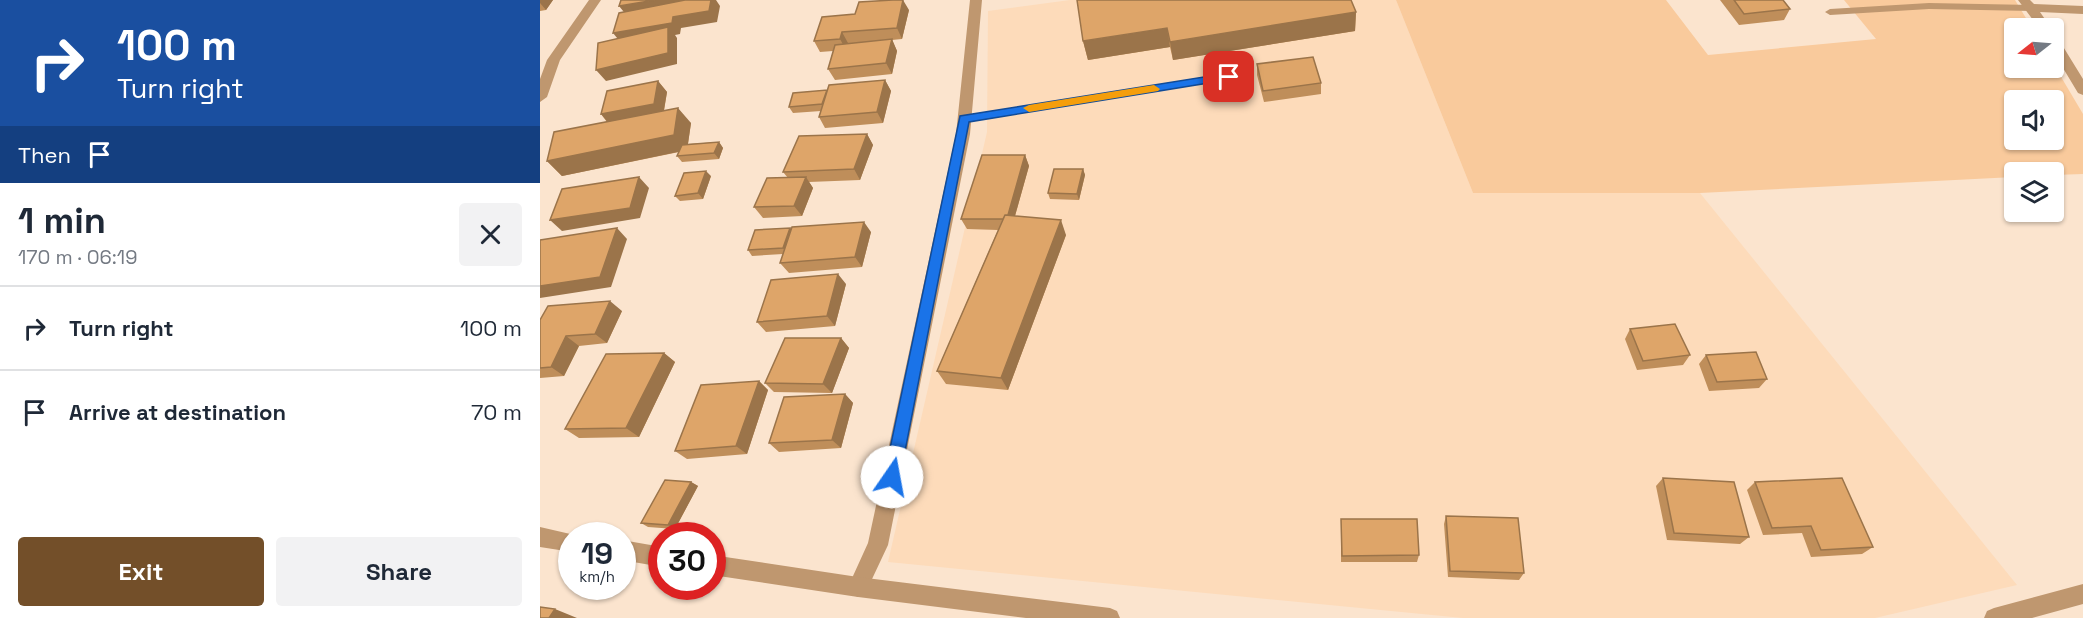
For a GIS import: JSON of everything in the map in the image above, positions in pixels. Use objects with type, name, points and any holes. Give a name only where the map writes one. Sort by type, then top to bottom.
[{"type":"street","points":[[540,97],[554,60],[595,0]]},
{"type":"street","points":[[858,587],[878,545],[964,119],[976,0]]},
{"type":"street","points":[[2028,4],[2083,10]]},
{"type":"street","points":[[2028,4],[2038,18]]},
{"type":"street","points":[[2064,59],[2083,90]]},
{"type":"street","points":[[540,537],[558,540]]},
{"type":"street","points":[[726,566],[858,587],[1110,618]]},
{"type":"street","points":[[1994,618],[2083,594]]},
{"type":"lane","points":[[1830,12],[1929,6],[2028,4]]},
{"type":"lane","points":[[964,119],[1229,77]]},
{"type":"shaded area","points":[[1070,0],[1396,0],[1473,193],[1700,193],[2017,585],[1875,618],[1463,618],[888,562],[987,132],[988,11]]},
{"type":"shaded area","points":[[1396,0],[1666,0],[1708,55],[1876,39],[1844,0],[2015,0],[2026,18],[2004,18],[2004,78],[2062,78],[2083,114],[2083,174],[2064,175],[2064,162],[2004,162],[2004,178],[1700,193],[1473,193]]},
{"type":"building","points":[[621,0],[655,0],[619,6]]},
{"type":"building","points":[[685,0],[711,0],[709,11],[673,17],[672,23],[613,33],[619,13]]},
{"type":"building","points":[[903,0],[897,28],[842,32],[840,39],[814,41],[822,17],[855,14],[859,2]]},
{"type":"building","points":[[1077,0],[1351,0],[1356,12],[1170,42],[1167,28],[1083,41]]},
{"type":"building","points":[[1734,0],[1783,0],[1790,9],[1744,14]]},
{"type":"building","points":[[668,27],[668,53],[596,70],[598,43]]},
{"type":"building","points":[[892,39],[886,63],[828,69],[835,45]]},
{"type":"building","points":[[1313,57],[1321,83],[1263,91],[1257,64]]},
{"type":"building","points":[[885,80],[877,112],[819,117],[829,85]]},
{"type":"building","points":[[658,81],[654,104],[601,114],[607,91]]},
{"type":"building","points":[[827,90],[822,104],[789,107],[793,93]]},
{"type":"building","points":[[678,108],[674,135],[547,161],[554,132]]},
{"type":"building","points":[[867,134],[854,169],[783,172],[799,136]]},
{"type":"building","points":[[719,142],[714,153],[677,156],[682,145]]},
{"type":"building","points":[[982,155],[1025,155],[1008,215],[1005,215],[1003,219],[961,219]]},
{"type":"building","points":[[1054,169],[1083,169],[1077,194],[1048,193]]},
{"type":"building","points":[[706,171],[698,193],[675,196],[684,173]]},
{"type":"building","points":[[639,177],[630,208],[550,220],[562,189]]},
{"type":"building","points":[[806,177],[794,206],[754,207],[767,178]]},
{"type":"building","points":[[1005,215],[1061,220],[1001,378],[937,371]]},
{"type":"building","points":[[864,222],[855,257],[780,263],[792,227]]},
{"type":"building","points":[[617,228],[600,277],[540,286],[540,240]]},
{"type":"building","points":[[790,228],[783,248],[748,250],[755,230]]},
{"type":"building","points":[[838,274],[827,316],[757,322],[771,280]]},
{"type":"building","points":[[610,301],[595,334],[566,336],[551,367],[540,368],[540,320],[548,306]]},
{"type":"building","points":[[1675,324],[1690,355],[1643,361],[1630,329]]},
{"type":"building","points":[[785,338],[841,338],[823,384],[765,383]]},
{"type":"building","points":[[1756,352],[1767,379],[1717,382],[1706,355]]},
{"type":"building","points":[[664,353],[626,428],[565,429],[606,354]]},
{"type":"building","points":[[759,381],[736,446],[675,451],[701,385]]},
{"type":"building","points":[[845,394],[832,440],[769,443],[784,397]]},
{"type":"building","points":[[1663,478],[1734,482],[1749,537],[1674,533]]},
{"type":"building","points":[[1842,478],[1873,547],[1821,550],[1811,526],[1772,528],[1755,482]]},
{"type":"building","points":[[665,480],[691,482],[670,522],[641,523]]},
{"type":"building","points":[[1446,516],[1518,518],[1524,573],[1450,571]]},
{"type":"building","points":[[1341,519],[1417,519],[1419,555],[1342,556]]},
{"type":"building","points":[[540,607],[555,609],[549,618],[540,618]]},
{"type":"slow traffic","points":[[1029,108],[1154,89]]},
{"type":"route","points":[[892,477],[963,135],[964,119],[1229,77]]}]
